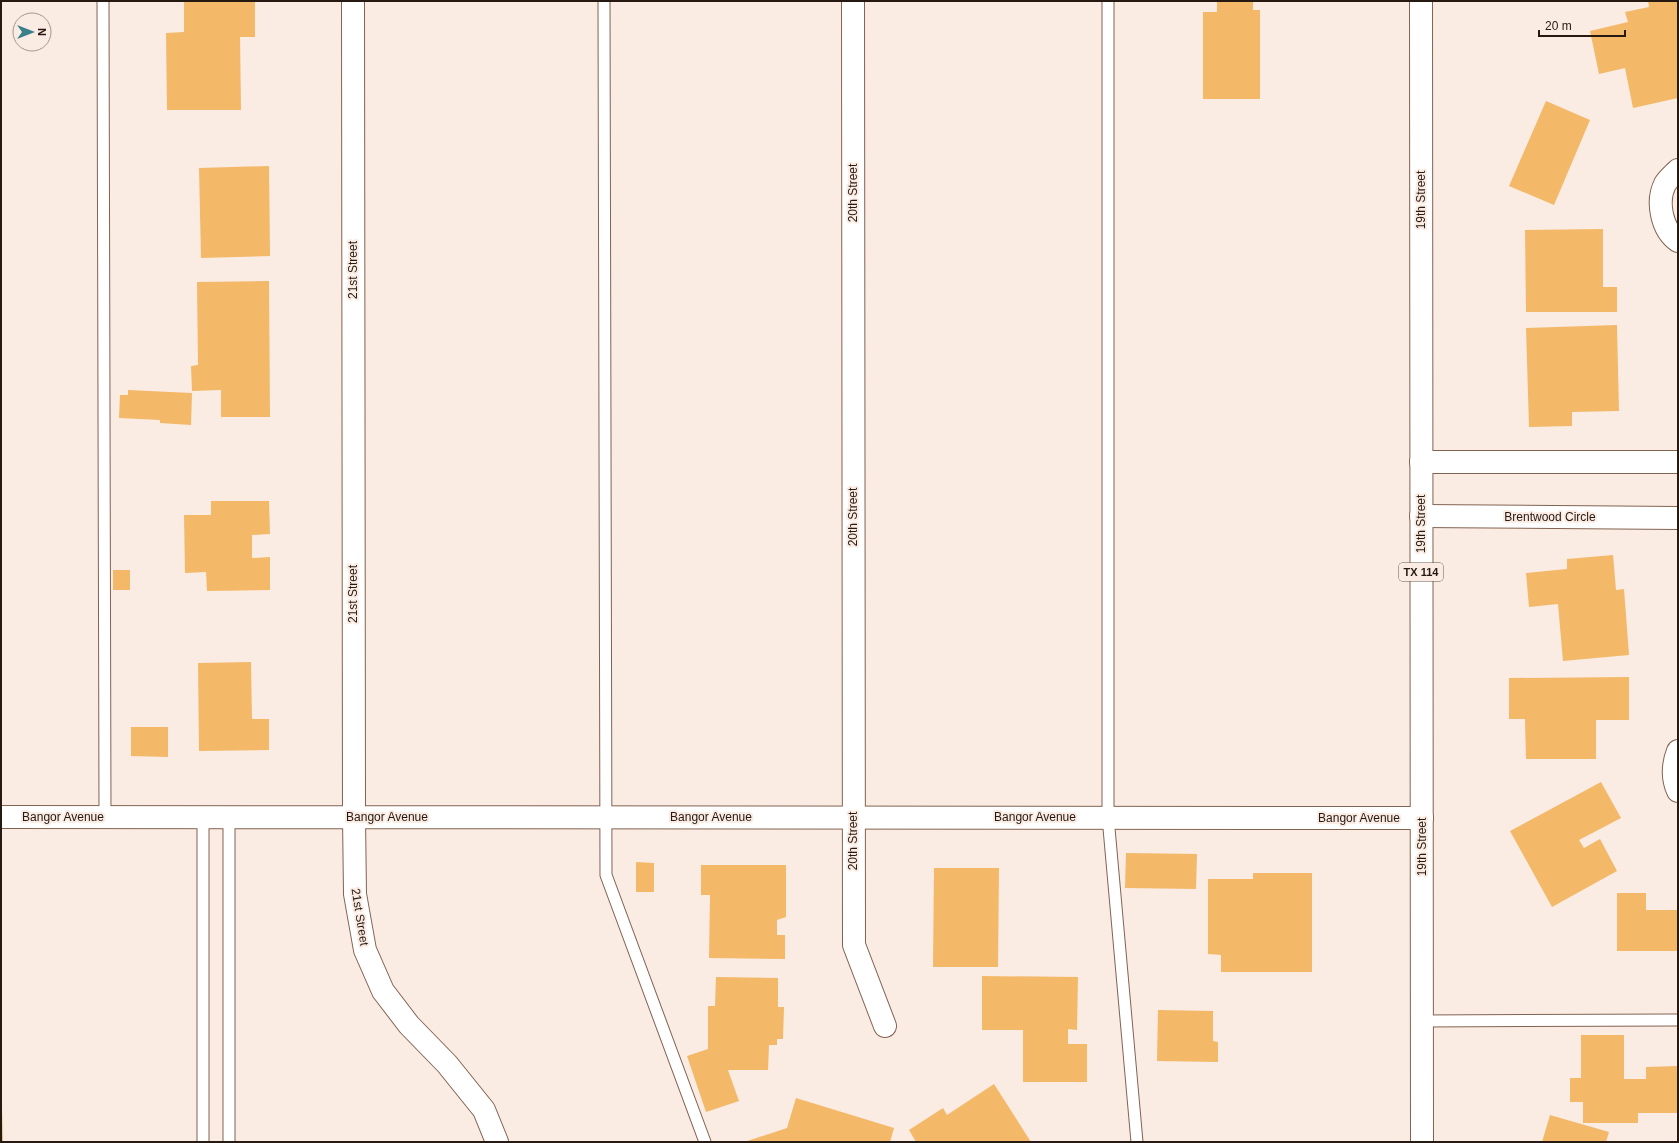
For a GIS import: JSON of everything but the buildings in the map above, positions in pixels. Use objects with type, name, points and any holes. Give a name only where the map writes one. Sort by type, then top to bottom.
[{"type":"street","name":"21st Street","points":[[353,1],[354,817],[356,894],[365,950],[383,991],[409,1025],[447,1064],[484,1110],[497,1142]]},
{"type":"street","name":"20th Street","points":[[853,1],[854,945],[885,1026]]},
{"type":"street","name":"19th Street","points":[[1421,1],[1422,1142]]},
{"type":"street","points":[[1678,170],[1665,184],[1661,197],[1662,217],[1672,237],[1678,241]]},
{"type":"street","points":[[1421,462],[1678,462]]},
{"type":"street","name":"Brentwood Circle","points":[[1421,516],[1678,518]]},
{"type":"street","points":[[1678,751],[1674,761],[1674,782],[1678,790]]},
{"type":"street","name":"Bangor Avenue","points":[[1,818],[1422,818]]},
{"type":"lane","points":[[103,1],[105,817]]},
{"type":"lane","points":[[604,1],[606,875],[705,1142]]},
{"type":"lane","points":[[1108,1],[1108,817],[1137,1142]]},
{"type":"lane","points":[[203,817],[203,1142]]},
{"type":"lane","points":[[229,817],[229,1142]]},
{"type":"lane","points":[[1422,1021],[1678,1020]]}]
